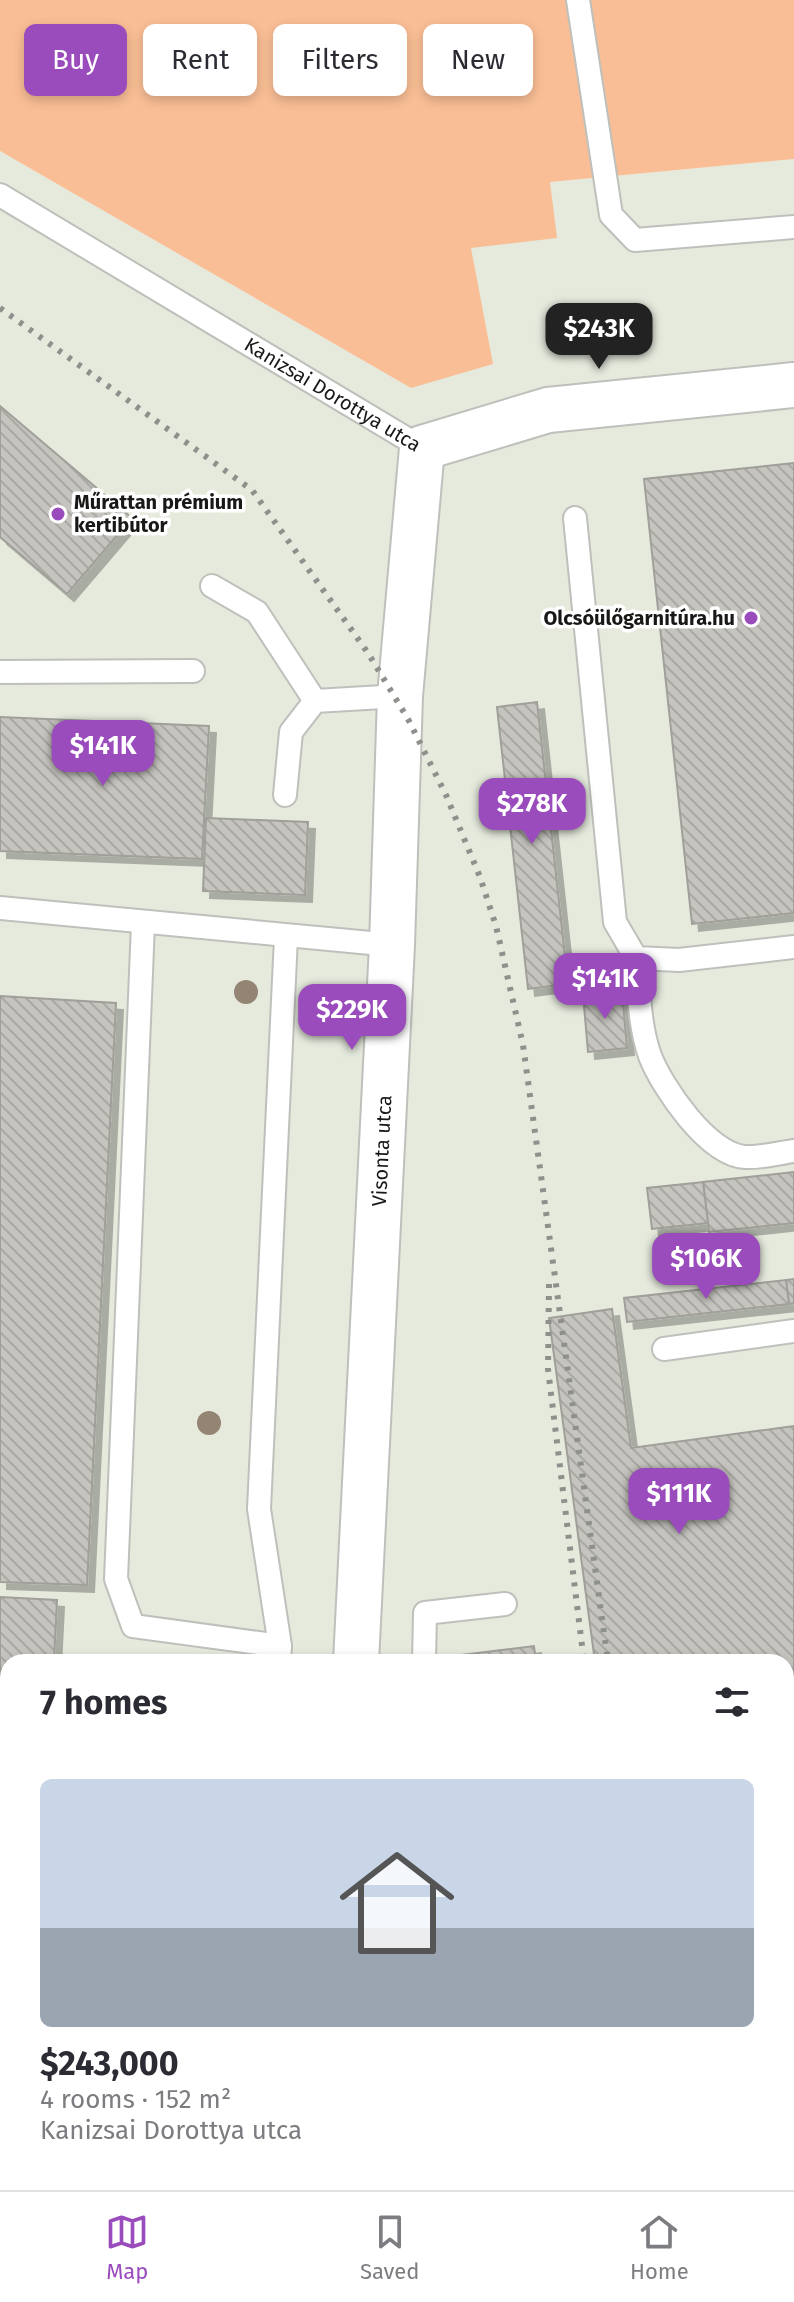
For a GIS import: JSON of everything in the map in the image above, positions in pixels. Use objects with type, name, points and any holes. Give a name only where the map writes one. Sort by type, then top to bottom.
[{"type":"street","name":"Kanizsai Dorottya utca","points":[[422,448],[548,410],[794,385]]},
{"type":"street","name":"Visonta utca","points":[[356,1654],[392,945],[400,696],[422,448]]},
{"type":"lane","points":[[578,0],[611,215],[635,240],[794,227]]},
{"type":"lane","name":"Kanizsai Dorottya utca","points":[[0,195],[422,448]]},
{"type":"lane","points":[[575,518],[615,922],[636,958],[642,1025],[650,1058],[685,1115],[713,1143],[743,1157],[794,1151]]},
{"type":"lane","points":[[212,586],[257,612],[315,701]]},
{"type":"lane","points":[[0,672],[193,671]]},
{"type":"lane","points":[[285,795],[291,732],[315,701],[400,696]]},
{"type":"lane","points":[[0,908],[143,924],[392,945]]},
{"type":"lane","points":[[143,924],[116,1579],[133,1626],[279,1654],[259,1509],[286,937]]},
{"type":"lane","points":[[636,958],[679,960],[794,947]]},
{"type":"lane","points":[[664,1349],[794,1331]]},
{"type":"lane","points":[[424,1654],[425,1613],[505,1604]]},
{"type":"shaded area","points":[[0,0],[794,0],[794,159],[550,182],[557,238],[471,248],[493,364],[411,388],[0,151]]},
{"type":"shaded area","points":[[0,151],[411,388],[471,247],[550,182],[794,159],[794,1654],[0,1654]]},
{"type":"building","points":[[0,406],[132,518],[67,594],[0,537]]},
{"type":"building","points":[[794,463],[794,913],[692,924],[644,479]]},
{"type":"building","points":[[537,702],[568,984],[528,989],[497,707]]},
{"type":"building","points":[[0,717],[209,726],[202,859],[0,851]]},
{"type":"building","points":[[206,818],[308,822],[305,895],[203,891]]},
{"type":"building","points":[[622,991],[627,1048],[588,1052],[583,994]]},
{"type":"building","points":[[0,996],[116,1003],[87,1585],[0,1582]]},
{"type":"building","points":[[794,1172],[794,1223],[709,1232],[703,1182]]},
{"type":"building","points":[[703,1182],[708,1223],[652,1229],[647,1188]]},
{"type":"building","points":[[794,1279],[794,1303],[789,1304],[786,1280]]},
{"type":"building","points":[[786,1280],[789,1304],[627,1322],[624,1298]]},
{"type":"building","points":[[612,1309],[631,1448],[794,1426],[794,1654],[594,1654],[549,1318]]},
{"type":"building","points":[[0,1597],[57,1600],[54,1654],[0,1654]]},
{"type":"building","points":[[534,1646],[535,1654],[469,1654]]},
{"type":"railway","points":[[0,308],[252,490],[368,653],[408,719],[446,795],[480,877],[496,926],[523,1045],[607,1654]]},
{"type":"railway","points":[[549,1284],[548,1369],[583,1654]]},
{"type":"place","name":"Műrattan prémium kertibútor","points":[[58,514]]},
{"type":"place","name":"Olcsóülőgarnitúra.hu","points":[[751,618]]}]
